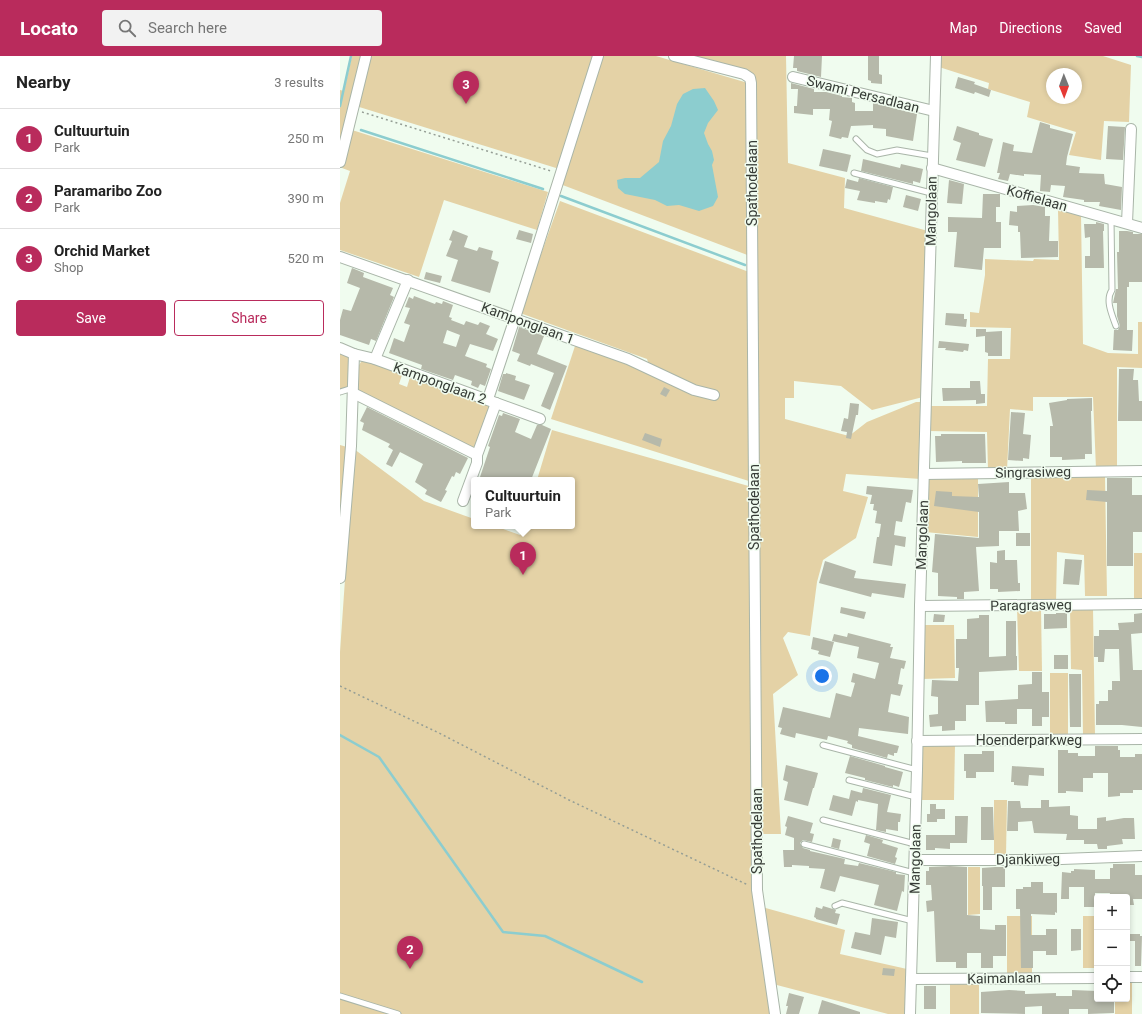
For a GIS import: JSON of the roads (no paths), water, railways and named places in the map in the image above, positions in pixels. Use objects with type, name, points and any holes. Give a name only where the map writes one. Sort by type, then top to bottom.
[{"type":"street","points":[[340,162],[366,56]]},
{"type":"street","points":[[472,477],[477,463],[476,455],[515,318],[598,56]]},
{"type":"street","name":"Spathodelaan","points":[[674,56],[744,74],[750,78],[751,83],[757,890],[775,1014]]},
{"type":"street","name":"Mangolaan","points":[[910,1014],[929,320],[932,156],[936,56]]},
{"type":"street","name":"Swami Persadlaan","points":[[793,77],[934,111]]},
{"type":"street","points":[[1127,224],[1131,129]]},
{"type":"street","name":"Koffielaan","points":[[932,168],[1142,228]]},
{"type":"street","name":"Kamponglaan 1","points":[[340,257],[628,359],[694,390],[714,394]]},
{"type":"street","points":[[375,359],[408,280]]},
{"type":"street","name":"Kamponglaan 2","points":[[340,348],[354,354],[375,359],[540,419]]},
{"type":"street","points":[[340,578],[351,446],[354,354]]},
{"type":"street","points":[[353,391],[476,455]]},
{"type":"street","name":"Singrasiweg","points":[[924,474],[1142,471]]},
{"type":"street","points":[[463,501],[471,479]]},
{"type":"street","name":"Paragrasweg","points":[[920,606],[1142,604]]},
{"type":"street","name":"Hoenderparkweg","points":[[917,740],[1142,739]]},
{"type":"street","name":"Djankiweg","points":[[915,860],[1035,860],[1142,856]]},
{"type":"street","points":[[1130,977],[1142,977]]},
{"type":"street","name":"Kaimanlaan","points":[[911,979],[1094,978]]},
{"type":"lane","points":[[856,139],[867,150],[877,154],[897,150],[932,156]]},
{"type":"lane","points":[[854,173],[931,193]]},
{"type":"lane","points":[[1111,219],[1112,290],[1109,305],[1116,326]]},
{"type":"lane","points":[[340,392],[353,391]]},
{"type":"lane","points":[[823,745],[917,770]]},
{"type":"lane","points":[[849,780],[916,797]]},
{"type":"lane","points":[[823,820],[915,844]]},
{"type":"lane","points":[[804,844],[914,873]]},
{"type":"lane","points":[[835,906],[842,903],[913,921]]},
{"type":"lane","points":[[340,996],[398,1014]]},
{"type":"water","points":[[705,88],[718,110],[708,123],[704,133],[712,151],[714,160],[712,165],[718,197],[713,206],[699,211],[679,205],[667,206],[655,200],[625,194],[618,188],[617,180],[625,178],[640,178],[659,162],[663,141],[671,126],[677,104],[683,94],[693,89]]},
{"type":"waterway","points":[[340,106],[351,56]]},
{"type":"waterway","points":[[1137,56],[1142,57]]},
{"type":"waterway","points":[[361,130],[543,189]]},
{"type":"waterway","points":[[561,196],[745,265]]},
{"type":"waterway","points":[[340,735],[379,757],[503,932],[545,936],[642,982]]},
{"type":"place","name":"Orchid Market","points":[[466,104]]},
{"type":"place","name":"Cultuurtuin","points":[[523,575]]},
{"type":"place","name":"Paramaribo Zoo","points":[[410,969]]}]
